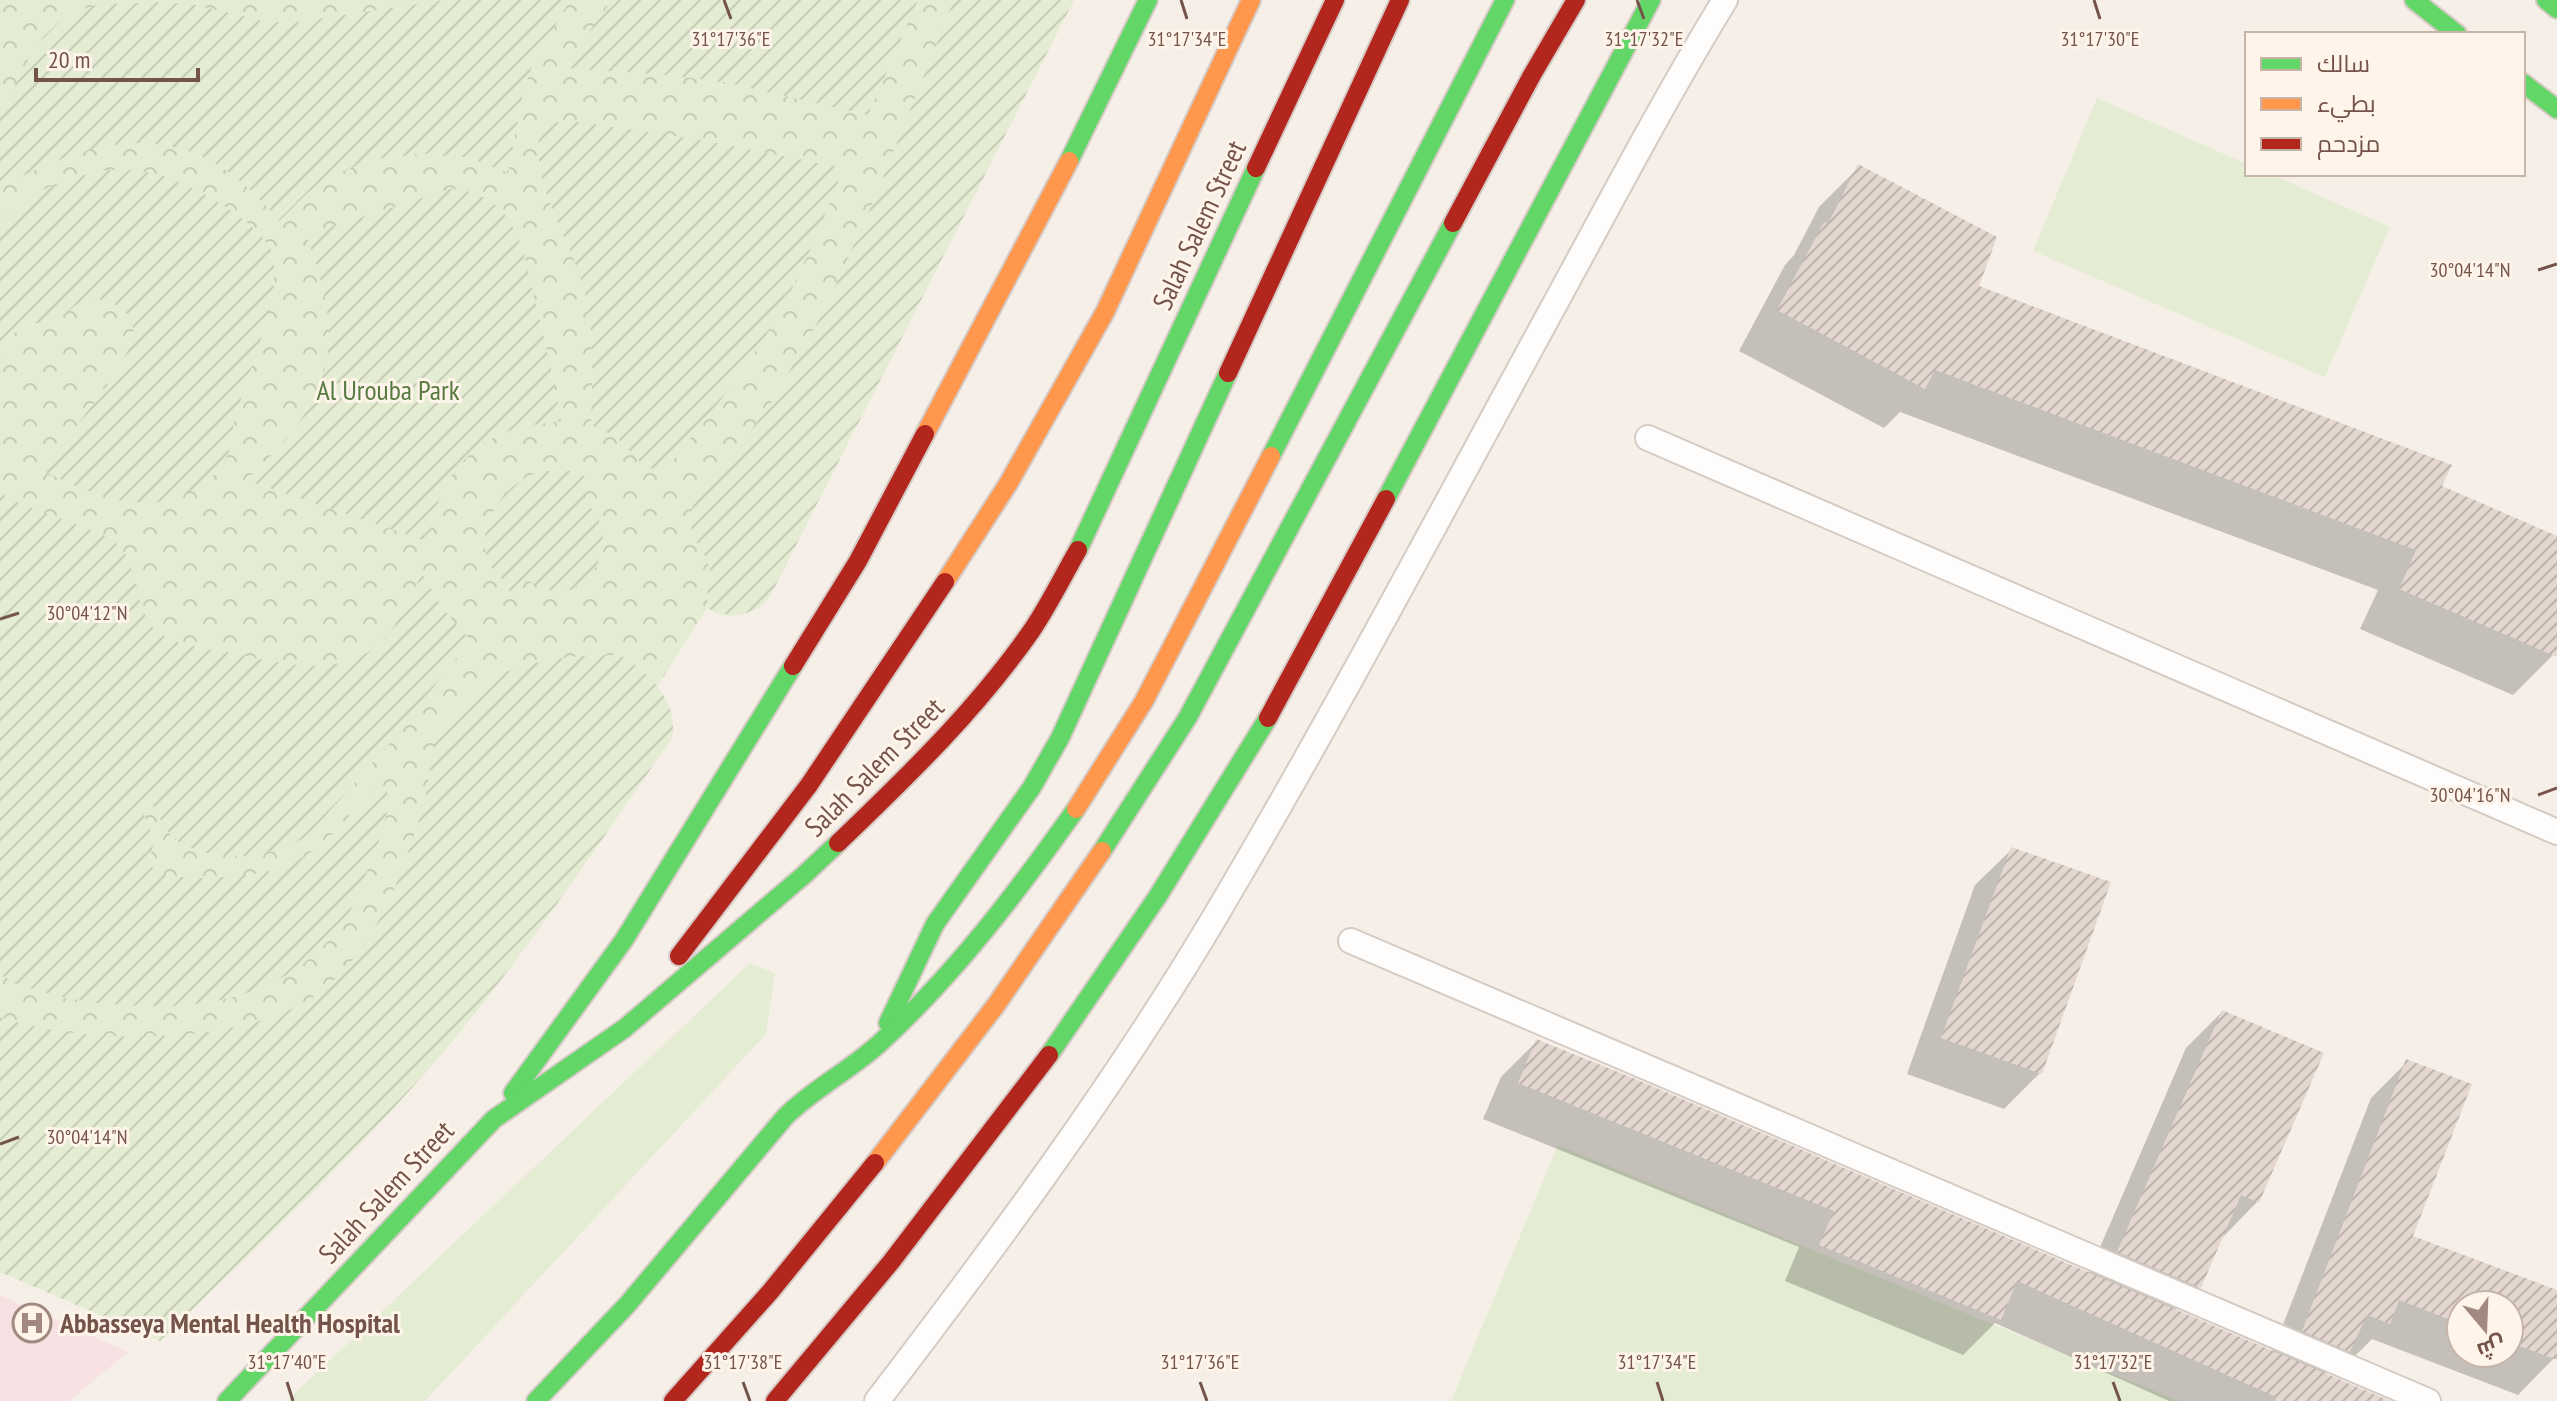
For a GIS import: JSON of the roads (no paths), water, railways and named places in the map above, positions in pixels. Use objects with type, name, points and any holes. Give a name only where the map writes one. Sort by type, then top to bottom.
[{"type":"highway","points":[[494,1119],[624,940],[858,561],[1095,113],[1148,0]]},
{"type":"highway","points":[[625,1028],[809,785],[884,676],[1008,484],[1105,312],[1251,0]]},
{"type":"highway","name":"Salah Salem Street","points":[[227,1401],[494,1119],[625,1028],[804,875],[921,764],[980,698],[1033,628],[1078,550],[1335,0]]},
{"type":"highway","points":[[880,1044],[935,924],[1006,825],[1060,738],[1400,0]]},
{"type":"highway","points":[[536,1401],[673,1253],[797,1105],[880,1044],[936,987],[1033,869],[1075,812],[1141,707],[1505,0]]},
{"type":"highway","points":[[673,1401],[816,1236],[938,1081],[1038,946],[1164,756],[1188,717],[1532,75],[1576,0]]},
{"type":"highway","points":[[775,1401],[903,1247],[1011,1108],[1112,966],[1208,818],[1296,668],[1651,0]]},
{"type":"highway","points":[[2414,0],[2454,32]]},
{"type":"highway","points":[[2546,0],[2557,9]]},
{"type":"highway","points":[[2525,85],[2557,109]]},
{"type":"lane","points":[[877,1401],[990,1253],[1097,1101],[1214,918],[1315,744],[1647,134],[1725,0]]},
{"type":"lane","points":[[1648,438],[2557,832]]},
{"type":"lane","points":[[1351,941],[2428,1401]]},
{"type":"place","name":"Abbasseya Mental Health Hospital","points":[[32,1323]]},
{"type":"park label","name":"Al Urouba Park","points":[[388,390]]}]
